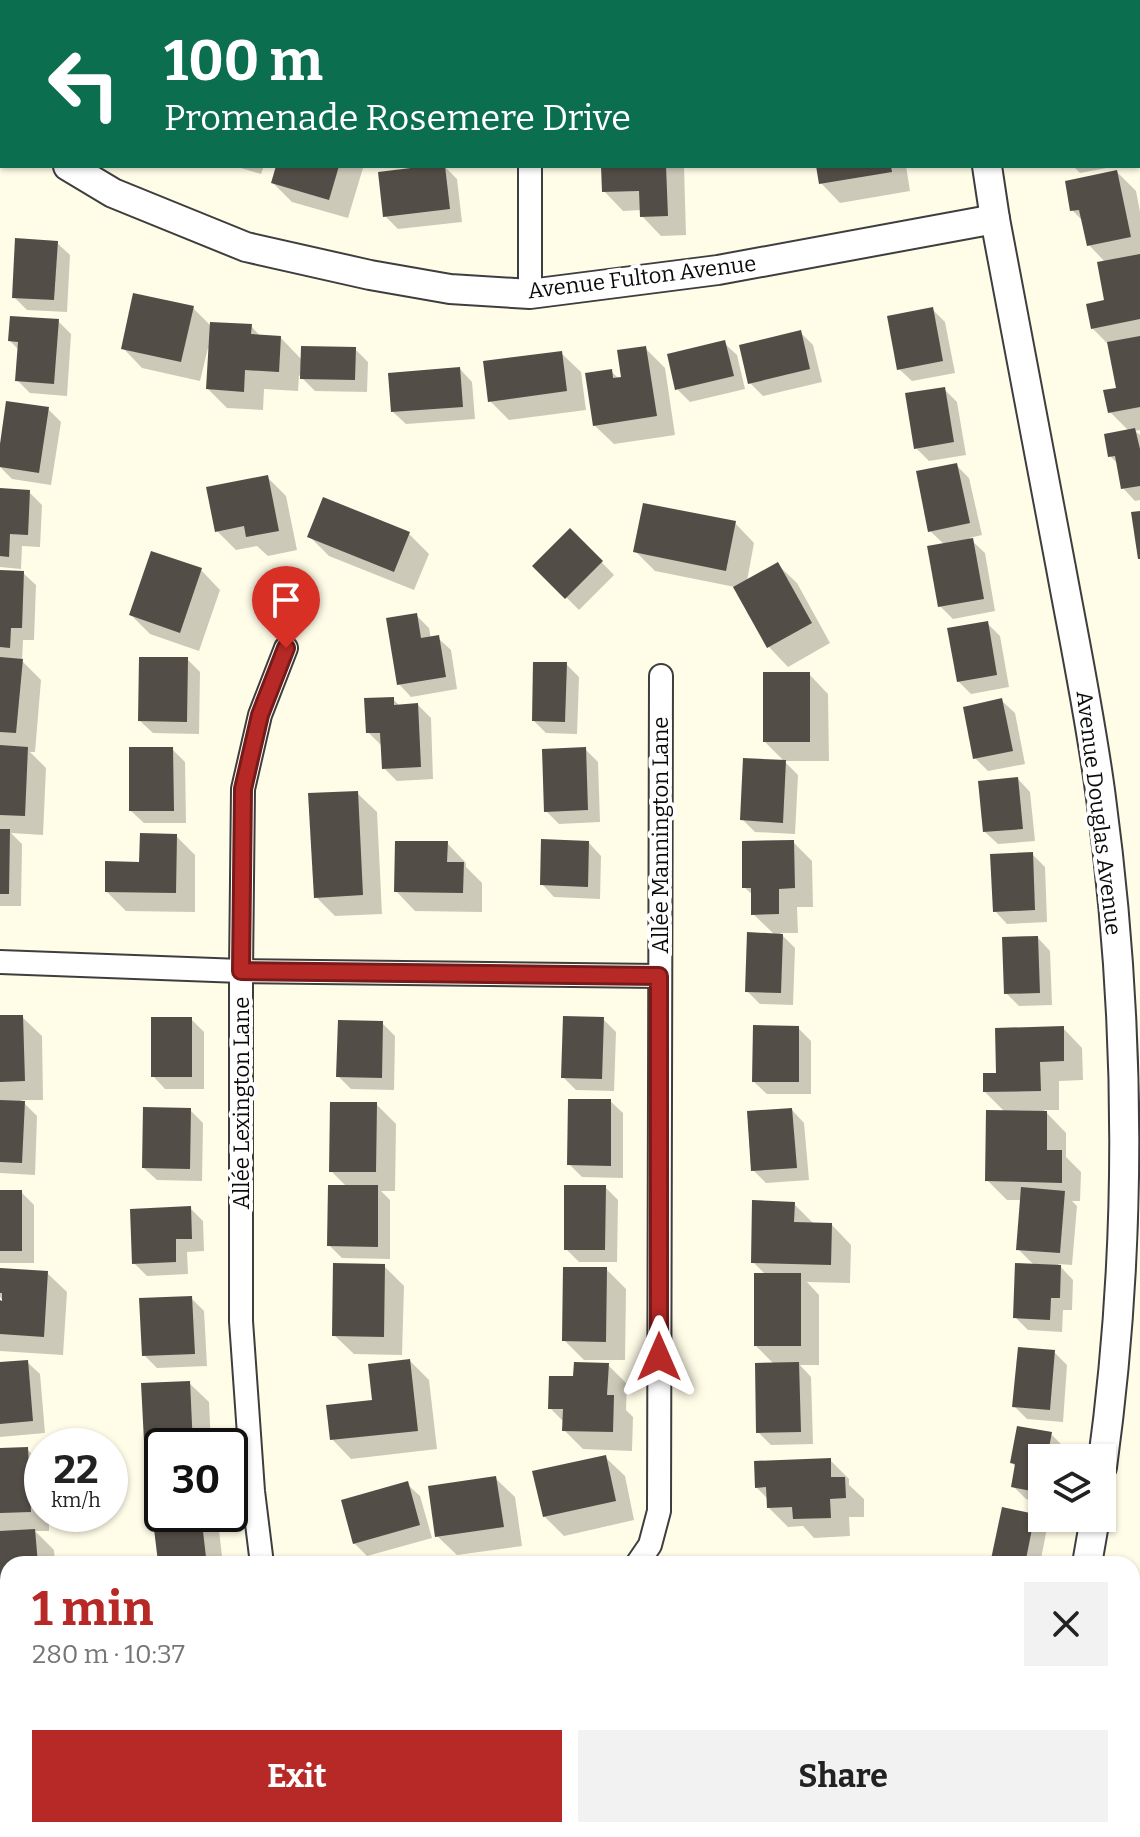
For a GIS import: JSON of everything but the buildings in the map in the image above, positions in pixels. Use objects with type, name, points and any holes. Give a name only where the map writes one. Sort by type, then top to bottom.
[{"type":"street","name":"Avenue Fulton Avenue","points":[[71,168],[113,193],[246,247],[370,275],[450,289],[530,294],[718,270],[995,219]]},
{"type":"street","points":[[530,168],[530,294]]},
{"type":"street","name":"Avenue Douglas Avenue","points":[[987,168],[1086,702],[1113,900],[1122,1011],[1125,1150],[1123,1265],[1105,1444]]},
{"type":"street","name":"Allée Lexington Lane","points":[[261,1556],[253,1491],[241,1321],[243,789],[260,715],[286,648]]},
{"type":"street","name":"Allée Mannington Lane","points":[[642,1556],[650,1545],[659,1511],[661,676]]},
{"type":"street","points":[[0,962],[241,971],[659,976]]},
{"type":"street","points":[[1088,1556],[1093,1532]]},
{"type":"route","points":[[286,648],[260,715],[243,789],[241,971],[659,976],[659,1357]]}]
